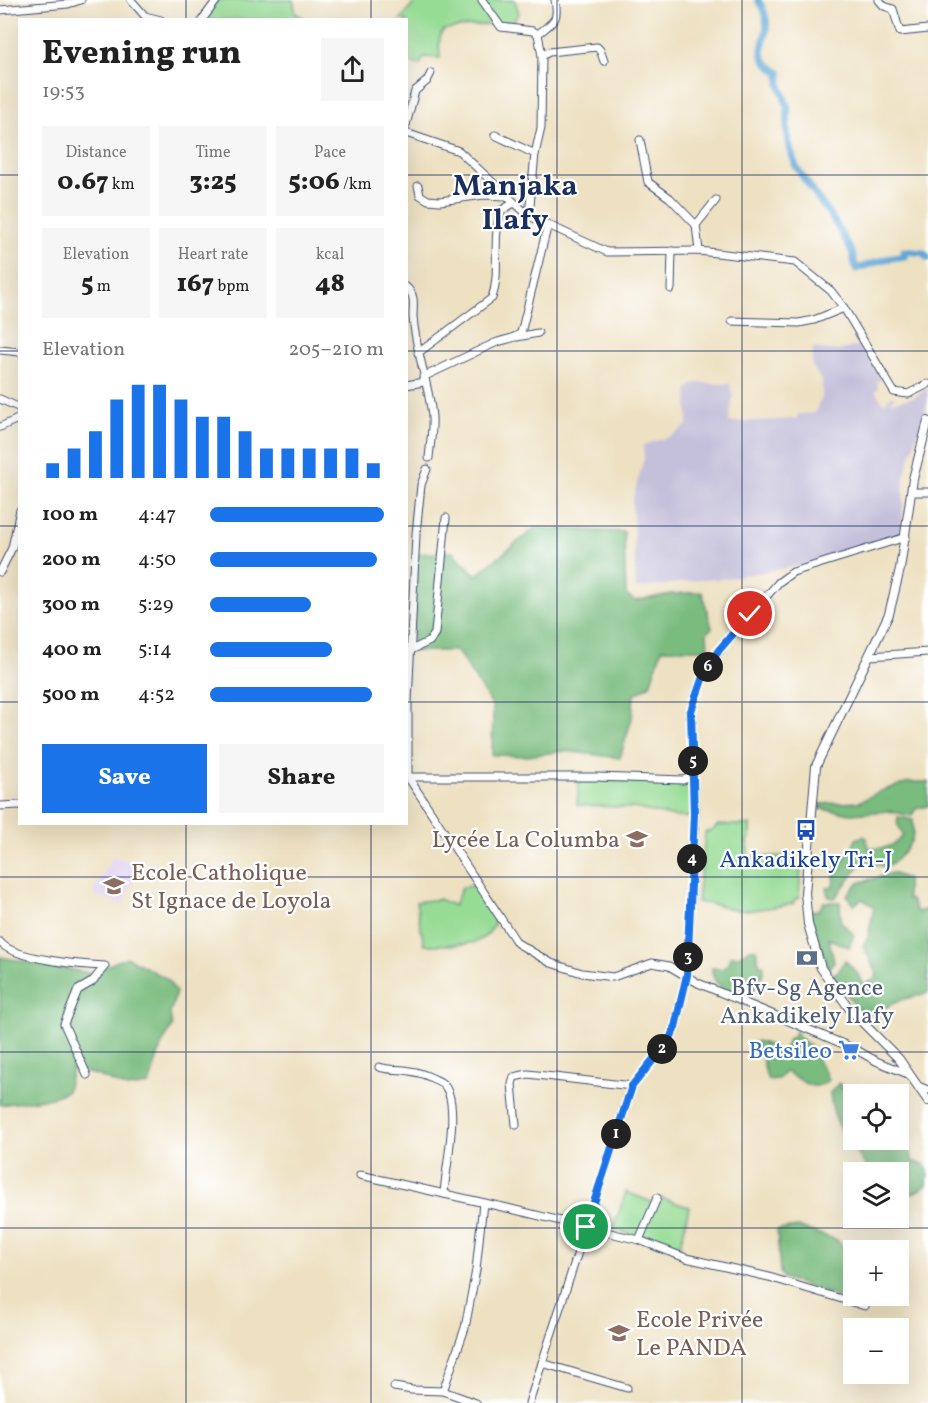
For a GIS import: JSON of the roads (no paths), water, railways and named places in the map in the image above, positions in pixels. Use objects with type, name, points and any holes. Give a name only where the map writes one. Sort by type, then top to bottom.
[{"type":"main road","points":[[928,421],[913,479],[906,537],[889,614],[816,766],[805,893],[808,924],[821,968],[851,1011],[899,1059],[928,1101]]},
{"type":"street","points":[[0,10],[68,4],[81,0]]},
{"type":"street","points":[[131,0],[145,16],[153,18]]},
{"type":"street","points":[[204,18],[217,0]]},
{"type":"street","points":[[482,0],[501,27],[533,31],[538,34],[542,56],[541,128],[535,154],[529,216]]},
{"type":"street","points":[[538,34],[555,21],[557,16],[555,0]]},
{"type":"street","points":[[879,0],[884,6],[893,9],[900,32],[928,29]]},
{"type":"street","points":[[542,56],[549,52],[597,47],[604,61]]},
{"type":"street","points":[[408,118],[415,92],[427,81],[431,73]]},
{"type":"street","points":[[408,134],[459,151],[529,216],[607,252],[699,251],[795,262],[831,291],[844,308],[894,392],[908,394],[928,384]]},
{"type":"street","points":[[495,135],[535,154]]},
{"type":"street","points":[[640,140],[648,182],[670,198],[696,225],[699,251]]},
{"type":"street","points":[[418,186],[420,195],[428,200],[506,195]]},
{"type":"street","points":[[696,225],[717,200]]},
{"type":"street","points":[[418,353],[492,298],[495,288],[495,241],[498,224],[502,210],[514,203]]},
{"type":"street","points":[[517,337],[523,330],[548,224]]},
{"type":"street","points":[[671,290],[672,251]]},
{"type":"street","points":[[408,288],[411,290],[415,303],[413,315],[418,353],[432,419],[429,458]]},
{"type":"street","points":[[732,321],[799,323],[814,320],[844,308]]},
{"type":"street","points":[[408,384],[424,380],[498,341],[538,333]]},
{"type":"street","points":[[0,350],[18,352]]},
{"type":"street","points":[[0,399],[18,407]]},
{"type":"street","points":[[0,427],[18,419]]},
{"type":"street","points":[[408,702],[416,534],[421,485],[427,469]]},
{"type":"street","points":[[911,492],[928,492]]},
{"type":"street","points":[[411,650],[430,641],[435,633],[446,518]]},
{"type":"street","points":[[0,572],[12,548],[18,520]]},
{"type":"street","points":[[529,1403],[632,1086],[670,1039],[675,1027],[687,975],[694,814],[691,711],[705,671],[723,646],[779,582],[793,572],[906,537]]},
{"type":"street","points":[[870,656],[928,652]]},
{"type":"street","points":[[408,777],[597,777],[683,780],[691,777],[694,769]]},
{"type":"street","points":[[408,779],[517,943],[551,963],[582,973],[613,977],[652,963],[669,966],[698,983],[855,1049],[910,1075]]},
{"type":"street","points":[[0,806],[18,805]]},
{"type":"street","points":[[0,942],[4,948],[30,956],[73,964],[105,966],[92,982],[78,990],[64,1024],[87,1075]]},
{"type":"street","points":[[379,1066],[389,1070],[410,1070],[434,1079],[444,1085],[450,1096],[452,1128],[444,1194]]},
{"type":"street","points":[[516,1125],[512,1084],[514,1077],[520,1075],[632,1086]]},
{"type":"street","points":[[918,1086],[928,1090]]},
{"type":"street","points":[[360,1176],[639,1240],[686,1258],[770,1277],[843,1299]]},
{"type":"street","points":[[639,1240],[657,1197]]},
{"type":"street","points":[[443,1391],[465,1328],[476,1270],[483,1203]]},
{"type":"street","points":[[542,1363],[627,1388]]},
{"type":"street","points":[[394,1387],[443,1391],[476,1403]]},
{"type":"waterway","points":[[758,0],[764,11],[766,24],[763,56],[768,64],[780,73],[780,86],[788,107],[787,131],[796,167],[834,221],[852,252],[856,269],[886,259],[905,256],[904,251],[924,253],[928,258]]},
{"type":"place","name":"Ankadikely Tri-J","points":[[806,830]]},
{"type":"place","name":"Lycée La Columba","points":[[637,839]]},
{"type":"place","name":"Ecole Catholique St Ignace de Loyola","points":[[114,886]]},
{"type":"place","name":"Bfv-Sg Agence Ankadikely Ilafy","points":[[807,958]]},
{"type":"place","name":"Betsileo","points":[[849,1050]]},
{"type":"place","name":"Ecole Privée Le PANDA","points":[[619,1333]]},
{"type":"district","name":"Manjaka Ilafy","points":[[515,202]]}]
